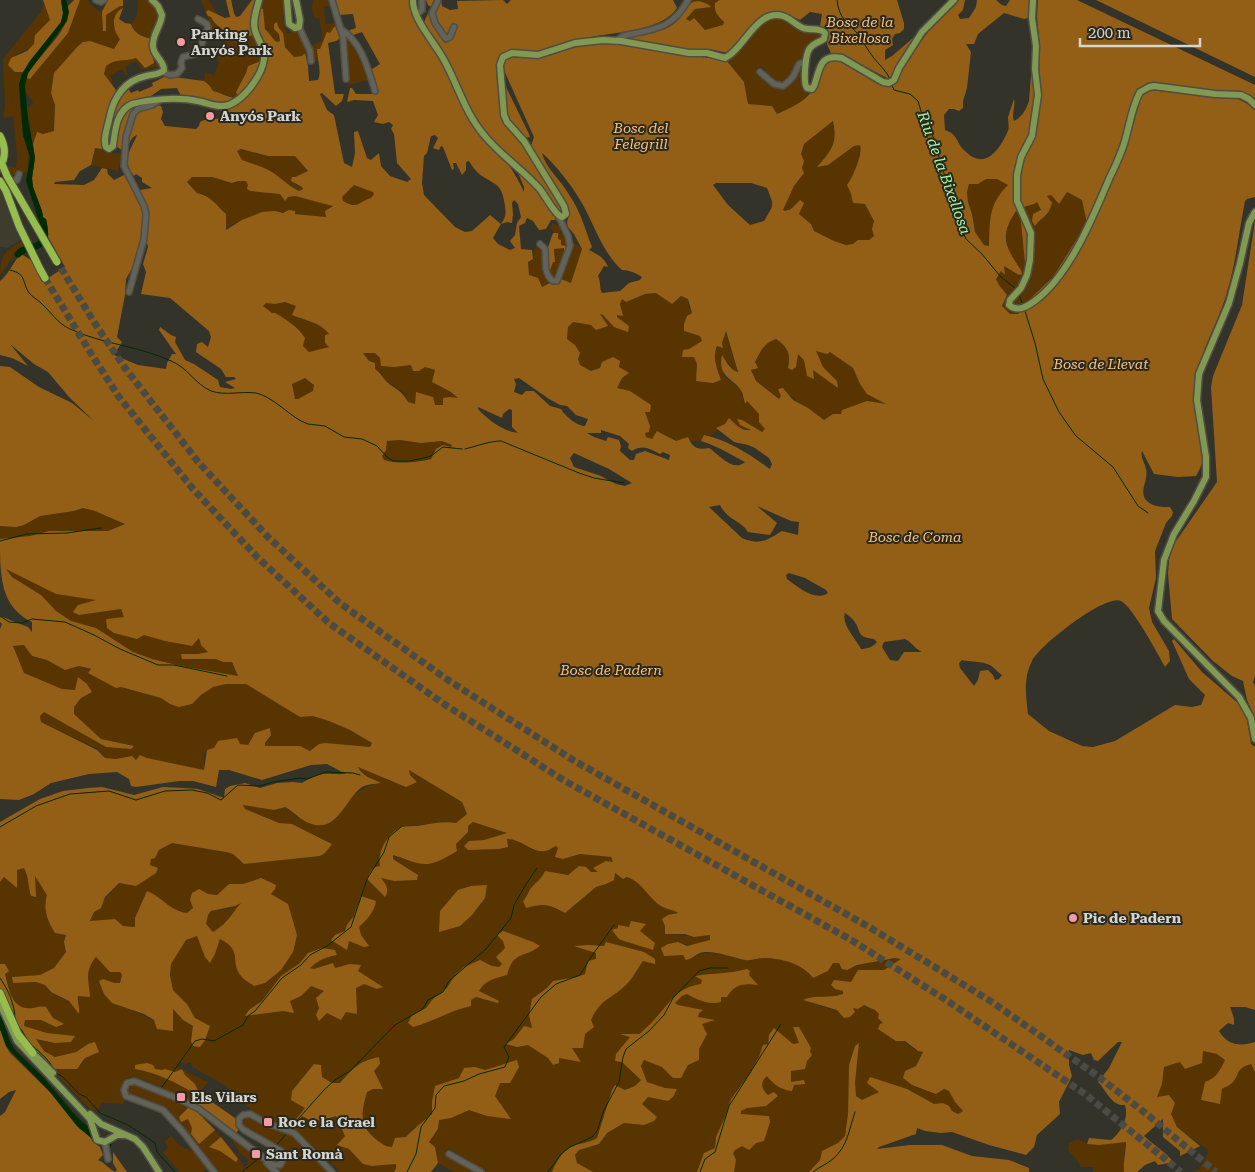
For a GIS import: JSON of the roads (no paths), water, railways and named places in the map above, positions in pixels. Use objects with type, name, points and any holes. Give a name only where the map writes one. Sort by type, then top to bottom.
[{"type":"highway","points":[[0,136],[5,149],[1,166],[59,265]]},
{"type":"highway","points":[[0,181],[6,191],[19,226],[45,278]]},
{"type":"highway","points":[[0,993],[18,1034],[32,1055]]},
{"type":"main road","points":[[152,0],[158,6],[162,15],[153,46],[155,54],[164,65],[163,72],[141,77],[118,93],[110,111],[105,142],[106,147],[109,149],[113,146],[115,127],[127,107],[136,103],[184,99],[224,106],[230,105],[242,97],[252,85],[263,66],[264,51],[254,29],[259,0]]},
{"type":"main road","points":[[287,0],[289,24],[292,28],[298,27],[300,20],[296,0]]},
{"type":"main road","points":[[413,0],[413,5],[427,36],[443,58],[463,101],[482,133],[539,189],[560,217],[566,214],[564,206],[524,141],[507,122],[504,115],[501,60],[506,55],[538,55],[575,43],[617,40],[689,53],[707,53],[725,58],[763,20],[771,15],[778,15],[786,17],[804,28],[821,30],[825,33],[824,39],[808,50],[804,83],[810,89],[814,86],[822,63],[835,56],[842,58],[883,82],[891,82],[922,32],[954,0]]},
{"type":"main road","points":[[1033,0],[1032,18],[1036,46],[1035,68],[1038,95],[1032,136],[1021,157],[1017,175],[1017,201],[1031,233],[1030,260],[1024,281],[1010,300],[1009,305],[1011,307],[1024,308],[1043,294],[1068,263],[1092,220],[1122,149],[1140,92],[1144,88],[1154,86],[1215,94],[1234,94],[1245,97],[1255,105]]},
{"type":"main road","points":[[1255,212],[1249,223],[1229,303],[1199,374],[1197,400],[1206,457],[1206,477],[1174,534],[1164,560],[1158,602],[1158,611],[1164,621],[1244,704],[1251,718],[1255,739]]},
{"type":"main road","points":[[0,1004],[17,1041],[87,1113],[106,1127],[139,1143],[159,1172]]},
{"type":"main road","points":[[87,1113],[92,1122],[97,1140],[106,1141],[117,1135],[125,1135]]},
{"type":"main road","points":[[94,1132],[96,1128],[106,1127]]},
{"type":"main road","points":[[106,1127],[110,1136],[106,1141]]},
{"type":"street","points":[[96,0],[100,2],[104,0]]},
{"type":"street","points":[[332,0],[344,44],[346,79]]},
{"type":"street","points":[[417,14],[422,10],[422,0]]},
{"type":"street","points":[[438,0],[432,12],[435,23],[446,39],[450,37],[454,27]]},
{"type":"street","points":[[617,40],[622,36],[666,24],[680,14],[688,0]]},
{"type":"street","points":[[163,72],[170,75],[177,74],[182,68],[183,57],[195,54],[198,51],[208,28],[207,24],[198,19]]},
{"type":"street","points":[[298,27],[309,47],[311,61]]},
{"type":"street","points":[[341,29],[349,34],[358,46],[375,91]]},
{"type":"street","points":[[760,72],[774,84],[783,86],[795,74],[796,65],[806,62]]},
{"type":"street","points":[[129,292],[144,239],[146,209],[124,166],[126,137],[133,114],[138,109],[152,105],[160,100]]},
{"type":"street","points":[[0,181],[17,180],[19,174]]},
{"type":"street","points":[[540,244],[545,249],[545,264],[548,276],[550,280],[555,282],[559,278],[570,246],[560,217]]},
{"type":"street","points":[[214,1172],[183,1132],[162,1110],[126,1096],[124,1090],[127,1083],[134,1081],[189,1104],[266,1160],[277,1165],[282,1162],[283,1154],[275,1147],[241,1128],[239,1122],[241,1117],[250,1114],[266,1123],[294,1133],[332,1172]]},
{"type":"street","points":[[106,1141],[108,1159]]},
{"type":"street","points":[[448,1154],[480,1172]]},
{"type":"street","points":[[266,1160],[276,1172]]},
{"type":"waterway","name":"Riu de la Bixellosa","points":[[837,0],[839,11],[844,19],[857,33],[890,79]]},
{"type":"waterway","name":"Riu de la Bixellosa","points":[[892,85],[894,90],[910,94],[918,101],[923,118],[932,133],[943,171],[954,196],[966,239],[982,254],[1000,276],[1016,289]]},
{"type":"waterway","points":[[18,254],[23,250],[42,243],[45,232],[43,221]]},
{"type":"waterway","points":[[10,270],[22,276],[30,294],[65,327],[171,361],[182,367],[200,384],[211,391],[222,393],[256,393],[262,395],[301,421],[308,424],[325,426],[344,437],[362,439],[377,446],[393,461],[409,461],[424,458],[431,456],[443,447],[462,449]]},
{"type":"waterway","points":[[1019,295],[1023,305]]},
{"type":"waterway","name":"Riu de la Bixellosa","points":[[1025,311],[1043,379],[1059,412],[1076,436],[1113,467],[1138,506],[1148,513]]},
{"type":"waterway","points":[[465,449],[501,441],[579,473],[594,478],[624,483]]},
{"type":"waterway","points":[[0,541],[27,534],[67,533],[101,528]]},
{"type":"waterway","points":[[0,616],[9,622],[22,623],[32,619],[65,622],[158,665],[174,665],[227,676]]},
{"type":"waterway","points":[[0,827],[36,806],[70,794],[109,791],[136,800],[165,791],[192,790],[207,793],[221,800],[238,785],[260,786],[273,782],[300,778],[307,779],[326,772],[360,775]]},
{"type":"waterway","points":[[162,1087],[195,1041],[202,1039],[214,1041],[243,1025],[248,1016],[255,1011],[282,978],[301,965],[310,955],[327,946],[351,927],[367,879],[384,852],[389,837],[401,827]]},
{"type":"waterway","points":[[291,1127],[324,1090],[335,1080],[350,1071],[395,1025],[423,1009],[428,1000],[443,992],[449,981],[486,949],[511,918],[514,905],[537,868]]},
{"type":"waterway","points":[[407,1172],[416,1154],[421,1127],[435,1108],[436,1095],[444,1086],[505,1067],[509,1057],[504,1047],[541,997],[556,984],[580,975],[614,925]]},
{"type":"waterway","points":[[548,1172],[561,1154],[570,1147],[592,1137],[597,1131],[604,1110],[619,1082],[626,1049],[649,1031],[664,1015],[673,998],[699,971],[710,968],[728,968]]},
{"type":"waterway","points":[[0,978],[10,997],[15,1019]]},
{"type":"waterway","points":[[700,1172],[705,1159],[715,1152],[729,1106],[781,1024]]},
{"type":"waterway","points":[[17,1025],[29,1042],[46,1058],[54,1070]]},
{"type":"waterway","points":[[56,1073],[63,1077],[79,1094],[86,1097],[100,1113],[128,1125],[155,1143],[157,1152],[175,1172]]},
{"type":"waterway","points":[[813,1172],[833,1159],[842,1149],[855,1112]]},
{"type":"waterway","points":[[82,1126],[98,1139],[108,1144]]},
{"type":"waterway","points":[[276,1146],[287,1133]]},
{"type":"waterway","points":[[264,1155],[273,1148]]},
{"type":"waterway","points":[[242,1172],[258,1159]]},
{"type":"tunnel","points":[[61,268],[125,368],[199,463],[269,538],[341,604],[448,680],[573,760],[869,927],[992,1002],[1099,1077],[1216,1172]]},
{"type":"tunnel","points":[[45,278],[119,397],[193,489],[258,558],[329,623],[444,704],[565,781],[853,941],[946,1000],[1085,1094],[1181,1172]]},
{"type":"place","name":"Parking Anyós Park","points":[[181,42]]},
{"type":"place","name":"Anyós Park","points":[[210,116]]},
{"type":"place","name":"Pic de Padern","points":[[1073,918]]},
{"type":"place","name":"Els Vilars","points":[[181,1097]]},
{"type":"place","name":"Roc e la Grael","points":[[268,1122]]},
{"type":"place","name":"Sant Romà","points":[[256,1154]]},
{"type":"park label","name":"Bosc de la Bixellosa","points":[[860,30]]},
{"type":"park label","name":"Bosc del Felegrill","points":[[641,136]]},
{"type":"park label","name":"Bosc de Llevat","points":[[1101,364]]},
{"type":"park label","name":"Bosc de Coma","points":[[915,537]]},
{"type":"park label","name":"Bosc de Padern","points":[[611,670]]}]
